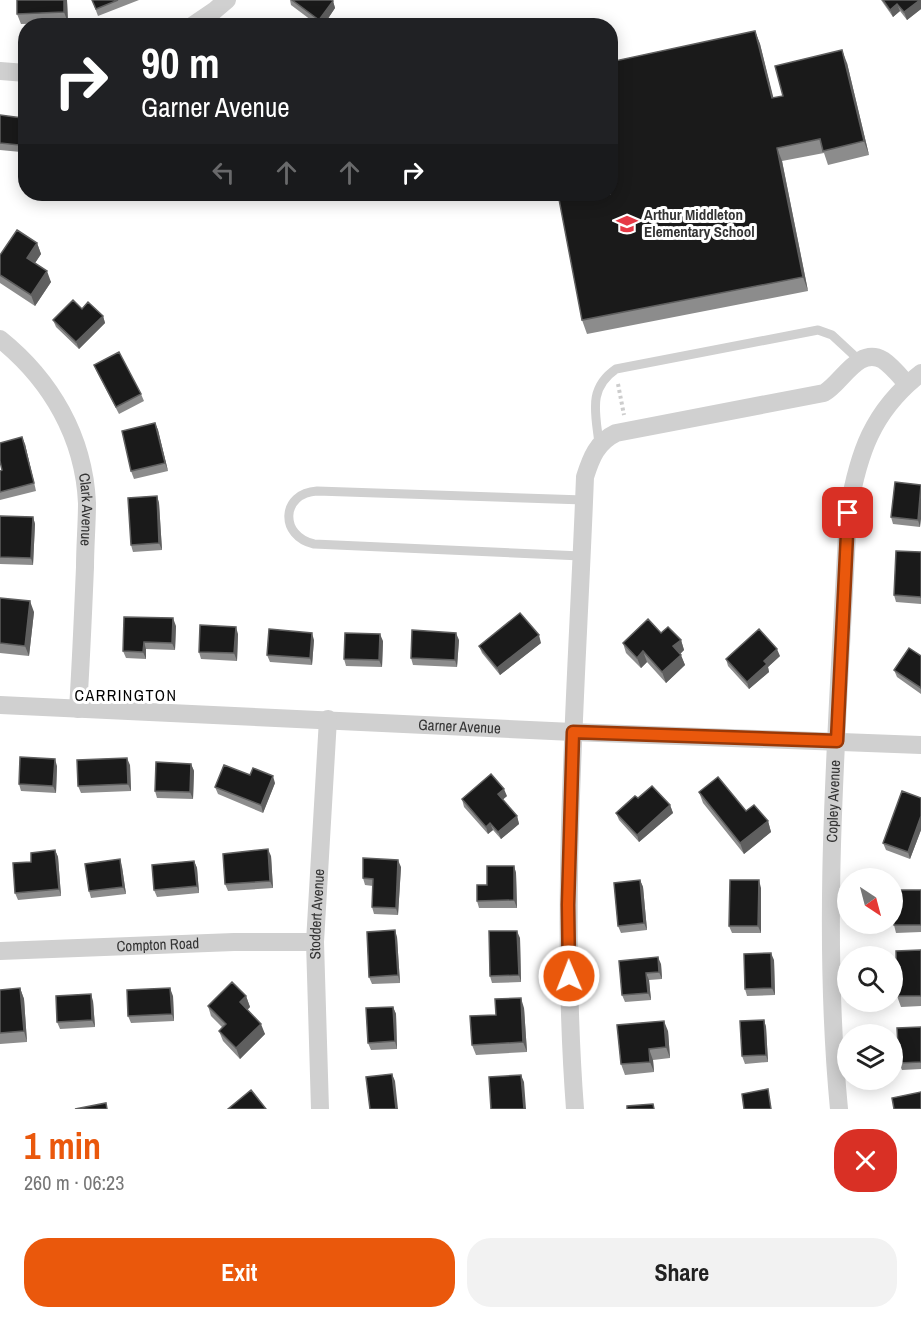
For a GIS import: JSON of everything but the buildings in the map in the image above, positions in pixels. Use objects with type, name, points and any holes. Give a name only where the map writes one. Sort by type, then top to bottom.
[{"type":"street","points":[[204,18],[227,0]]},
{"type":"street","points":[[0,71],[18,72]]},
{"type":"street","name":"Clark Avenue","points":[[0,339],[18,353],[56,401],[70,428],[81,459],[87,505],[78,709]]},
{"type":"street","points":[[575,1109],[569,1035],[568,905],[573,732],[585,477],[591,460],[599,444],[616,432],[824,393],[832,389],[859,360],[870,357],[882,360],[914,379]]},
{"type":"street","name":"Copley Avenue","points":[[839,1109],[835,1064],[831,932],[848,513],[852,487],[870,433],[885,409],[914,379]]},
{"type":"street","name":"Garner Avenue","points":[[0,705],[573,732],[921,745]]},
{"type":"street","name":"Stoddert Avenue","points":[[320,1109],[315,942],[328,719]]},
{"type":"street","name":"Compton Road","points":[[0,951],[315,942]]},
{"type":"lane","points":[[599,444],[595,396],[606,375],[616,369],[818,330],[832,335],[859,360]]},
{"type":"lane","points":[[581,556],[314,544],[299,538],[290,524],[289,516],[290,508],[301,495],[317,490],[584,500]]},
{"type":"path","points":[[616,369],[628,430]]},
{"type":"place","name":"Arthur Middleton Elementary School","points":[[627,224]]},
{"type":"district","name":"CARRINGTON","points":[[126,695]]},
{"type":"route","points":[[569,976],[568,905],[573,732],[837,741],[848,513]]}]
